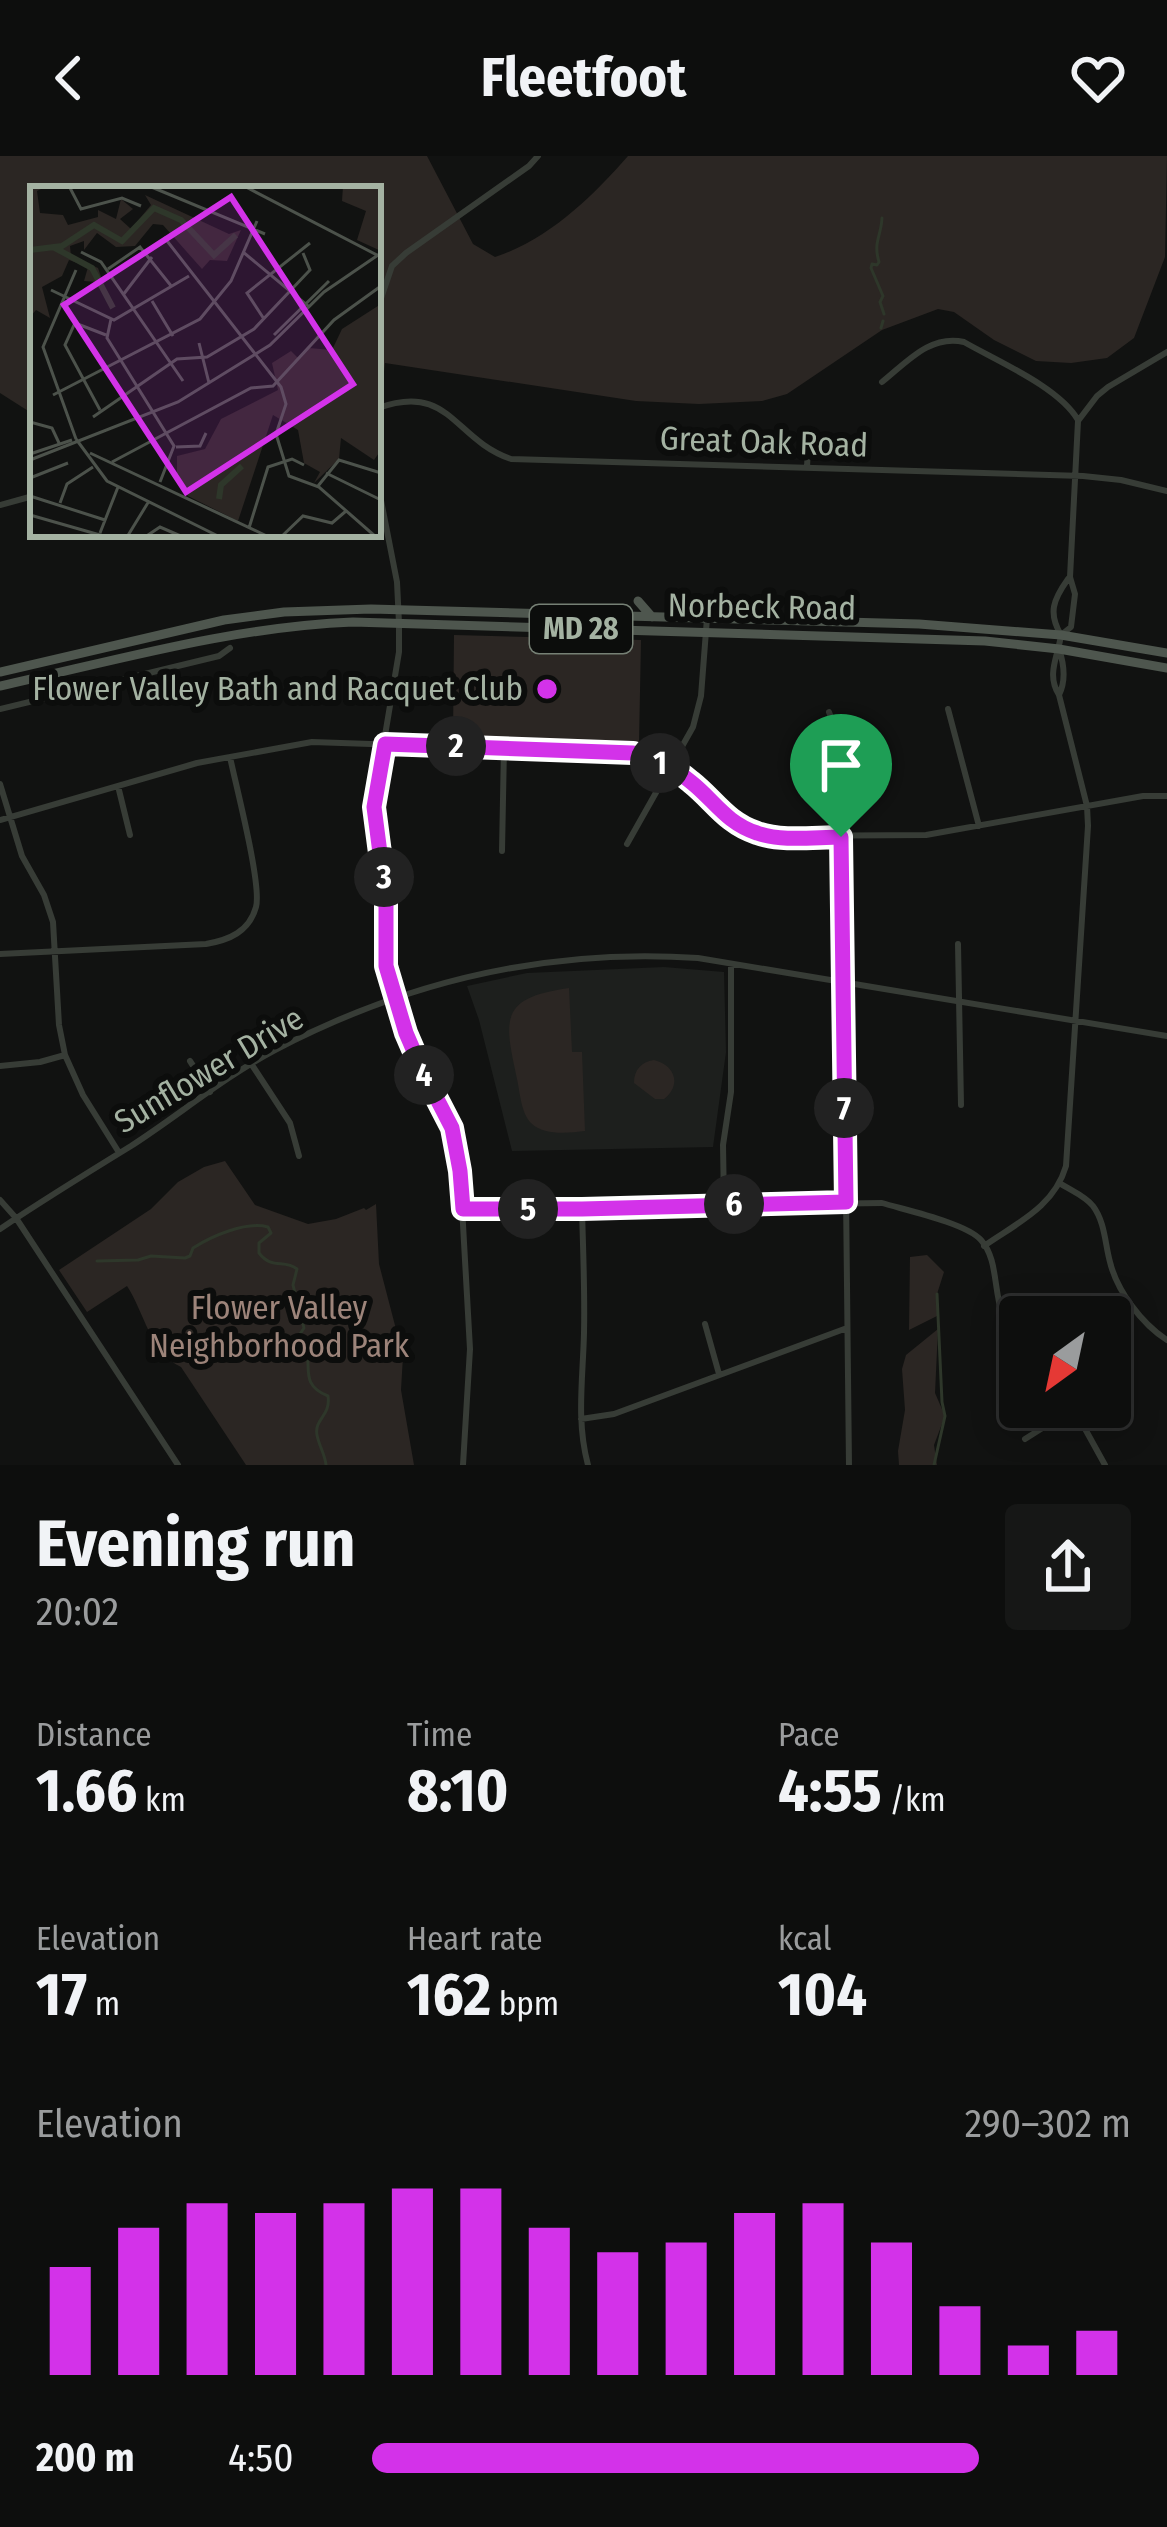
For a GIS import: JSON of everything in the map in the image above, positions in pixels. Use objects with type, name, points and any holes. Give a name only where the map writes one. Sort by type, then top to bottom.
[{"type":"main road","points":[[638,601],[652,617]]},
{"type":"main road","points":[[816,621],[831,606]]},
{"type":"main road","name":"Norbeck Road","points":[[0,672],[224,620],[284,612],[398,610],[919,624],[1061,635],[1167,653]]},
{"type":"main road","points":[[154,636],[163,623]]},
{"type":"main road","name":"Norbeck Road","points":[[0,686],[261,629],[399,623],[937,638],[1059,649],[1167,668]]},
{"type":"street","points":[[381,298],[392,266],[406,253],[538,156]]},
{"type":"street","points":[[882,382],[925,348],[952,339],[1042,388],[1067,405],[1078,421]]},
{"type":"street","points":[[1061,635],[1071,627],[1075,594],[1070,577],[1078,421],[1097,396],[1167,352]]},
{"type":"street","name":"Great Oak Road","points":[[381,407],[402,399],[433,405],[486,447],[512,459],[1076,477],[1121,480],[1167,491]]},
{"type":"street","points":[[807,467],[813,442]]},
{"type":"street","points":[[0,505],[30,497]]},
{"type":"street","points":[[381,500],[397,582],[399,623],[399,652],[374,807],[386,899],[386,966],[422,1070],[452,1128],[460,1171],[470,1349],[463,1465]]},
{"type":"street","points":[[984,1246],[1041,1207],[1061,1184],[1069,1141],[1088,826],[1087,806],[1053,687],[1053,660],[1061,635],[1053,611],[1070,577]]},
{"type":"street","points":[[627,844],[693,727],[701,696],[707,619]]},
{"type":"street","points":[[0,709],[219,656],[230,647]]},
{"type":"street","points":[[948,710],[979,826]]},
{"type":"street","points":[[829,712],[841,746],[849,1465]]},
{"type":"street","points":[[0,820],[197,763],[312,742],[621,751],[646,756],[693,783],[727,817],[754,832],[786,837],[926,835],[1143,796],[1167,796]]},
{"type":"street","points":[[502,851],[504,747]]},
{"type":"street","points":[[0,954],[206,944],[244,930],[257,902],[230,757]]},
{"type":"street","points":[[0,784],[22,856],[49,907],[65,1054],[82,1095],[118,1153]]},
{"type":"street","points":[[118,786],[130,835]]},
{"type":"street","points":[[958,944],[961,1105]]},
{"type":"street","name":"Sunflower Drive","points":[[0,1229],[300,1038],[472,975],[542,961],[659,956],[731,964],[1167,1036]]},
{"type":"street","points":[[724,1204],[731,964]]},
{"type":"street","points":[[0,1066],[65,1054]]},
{"type":"street","points":[[190,1061],[210,1092]]},
{"type":"street","points":[[252,1065],[290,1123],[299,1156]]},
{"type":"street","points":[[1061,1184],[1096,1209],[1111,1269],[1122,1292],[1167,1340]]},
{"type":"street","points":[[0,1199],[178,1465]]},
{"type":"street","points":[[463,1209],[882,1203],[973,1234],[991,1258],[999,1310]]},
{"type":"street","points":[[582,1209],[580,1419],[588,1465]]},
{"type":"street","points":[[705,1324],[719,1374]]},
{"type":"street","points":[[580,1419],[614,1414],[847,1328]]},
{"type":"street","points":[[1025,1439],[1042,1428]]},
{"type":"street","points":[[1085,1428],[1105,1465]]},
{"type":"shaded area","points":[[664,967],[724,972],[726,1052],[713,1147],[512,1151],[467,986],[527,973]]},
{"type":"green space","points":[[0,156],[427,156],[473,244],[495,257],[533,240],[568,216],[628,156],[1167,156],[1165,257],[1134,338],[1107,358],[1036,361],[954,312],[938,309],[882,330],[787,394],[762,401],[699,404],[636,401],[385,363],[381,398],[381,186],[30,186],[30,412],[0,393]]},
{"type":"green space","name":"Flower Valley Bath and Racquet Club","points":[[454,635],[641,640],[639,743],[453,738]]},
{"type":"green space","points":[[569,988],[572,1052],[582,1052],[585,1131],[557,1133],[536,1127],[525,1114],[509,1026],[518,1005]]},
{"type":"green space","points":[[654,1060],[674,1076],[673,1088],[664,1099],[655,1099],[634,1083],[639,1067]]},
{"type":"green space","name":"Flower Valley Neighborhood Park","points":[[225,1161],[255,1205],[308,1224],[376,1204],[379,1264],[403,1356],[401,1390],[414,1465],[246,1465],[181,1367],[155,1342],[127,1286],[87,1312],[59,1270],[151,1209],[178,1182]]},
{"type":"green space","points":[[927,1255],[944,1272],[937,1294],[939,1315],[909,1330],[910,1257]]},
{"type":"green space","points":[[938,1329],[935,1393],[945,1416],[934,1445],[937,1465],[899,1465],[906,1355]]},
{"type":"waterway","points":[[882,218],[879,262],[871,268],[883,296],[884,314]]},
{"type":"waterway","points":[[881,328],[883,321]]},
{"type":"waterway","points":[[97,1261],[185,1258],[219,1234],[268,1227],[271,1233],[259,1243],[259,1253],[297,1269],[293,1285],[304,1328],[298,1337],[307,1354],[312,1384],[328,1396],[317,1430],[326,1465]]},
{"type":"waterway","points":[[934,1465],[945,1416],[937,1294]]},
{"type":"place","name":"Flower Valley Bath and Racquet Club","points":[[547,689]]},
{"type":"route","points":[[385,744],[633,753],[693,783],[715,808],[754,832],[841,837],[846,1202],[463,1209],[452,1128],[406,1033],[388,979],[386,899],[374,807],[385,744]]}]
